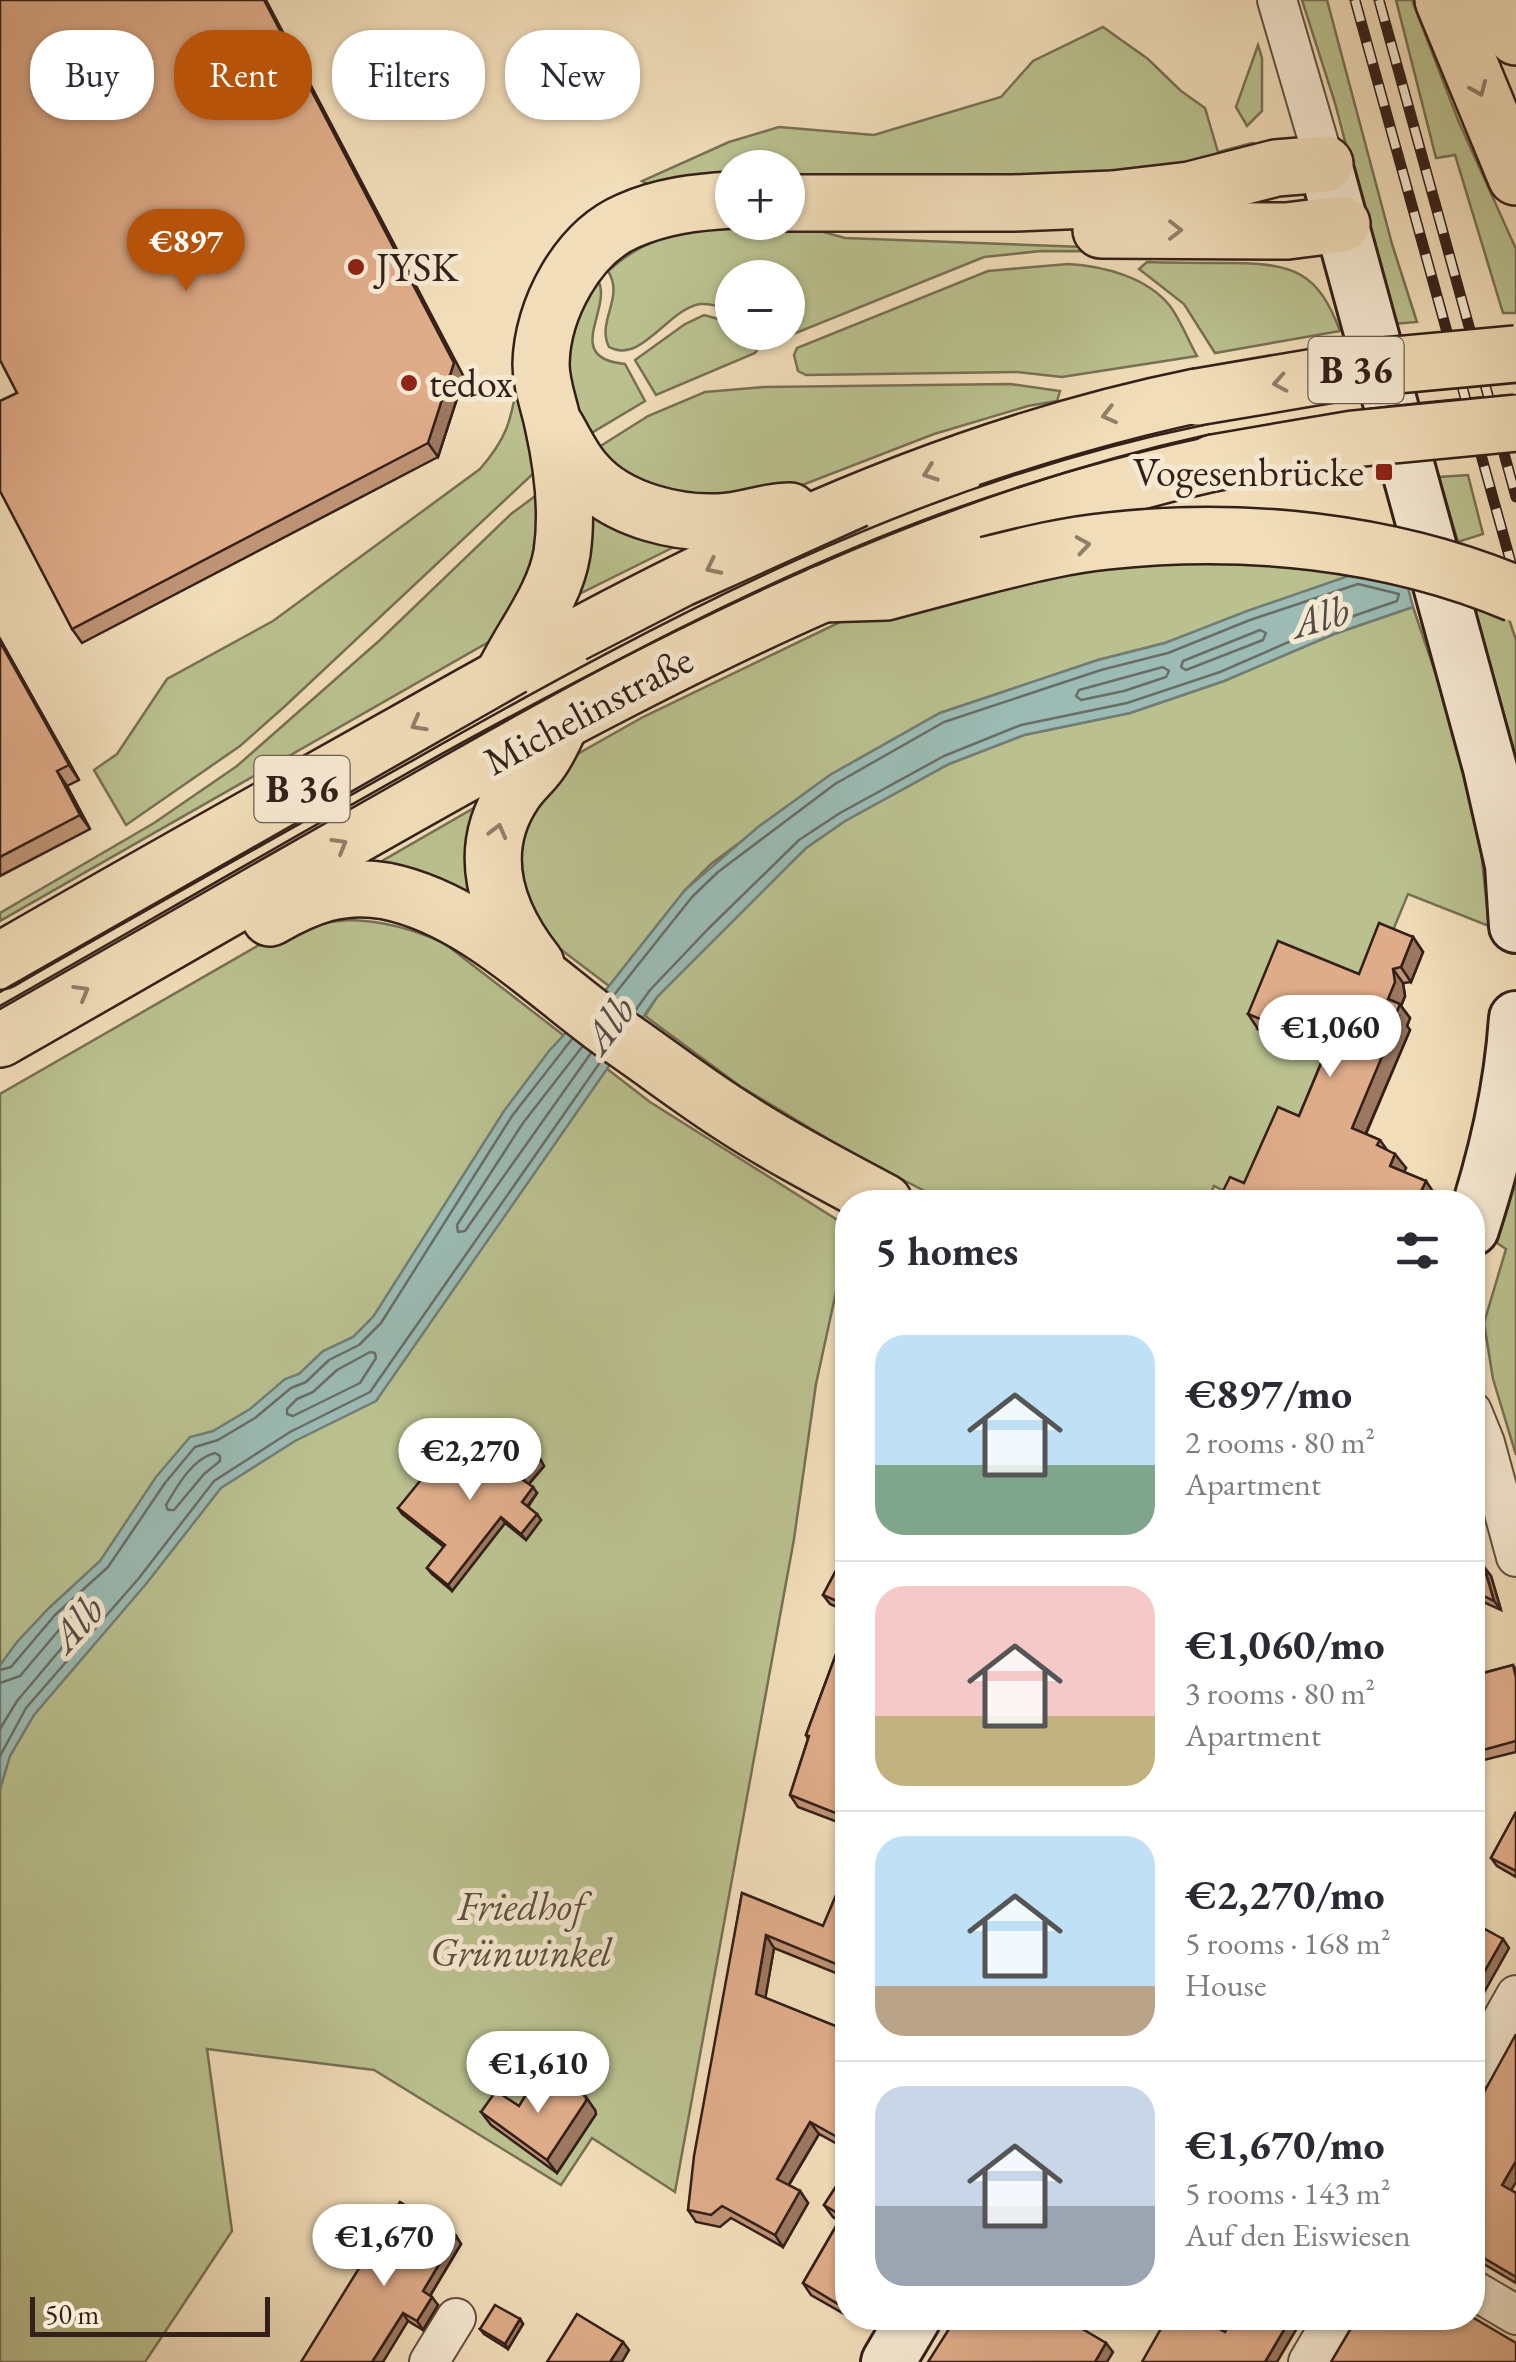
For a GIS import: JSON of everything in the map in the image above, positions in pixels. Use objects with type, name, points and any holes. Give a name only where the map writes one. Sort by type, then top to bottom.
[{"type":"main road","points":[[1443,0],[1516,177]]},
{"type":"main road","points":[[1500,0],[1516,37]]},
{"type":"main road","points":[[811,204],[1014,204],[1112,198],[1190,190],[1276,168],[1325,164]]},
{"type":"main road","points":[[503,676],[547,597],[558,568],[564,530],[553,423],[542,364],[546,330],[557,296],[594,245],[624,222],[664,208],[715,202]]},
{"type":"main road","points":[[811,204],[937,225],[1287,231],[1342,224]]},
{"type":"main road","name":"Michelinstraße","points":[[0,961],[609,618],[833,511],[1022,440],[1105,416],[1374,367],[1516,354]]},
{"type":"main road","points":[[553,423],[586,475],[615,497],[657,515],[700,524],[735,521],[767,511],[833,511]]},
{"type":"main road","name":"Michelinstraße","points":[[0,1039],[562,720],[678,660],[976,530],[1103,489],[1213,463],[1354,438],[1516,423]]},
{"type":"main road","points":[[822,594],[886,592],[988,565],[1107,541],[1191,535],[1272,538],[1382,554],[1516,594]]},
{"type":"main road","points":[[500,933],[492,852],[496,834],[516,790],[540,762],[562,720]]},
{"type":"main road","points":[[164,945],[210,942],[248,930],[308,897],[346,888],[385,891],[418,900],[500,933],[560,994],[730,1115],[863,1190]]},
{"type":"street","points":[[1277,0],[1466,679],[1512,865],[1516,926]]},
{"type":"street","points":[[1485,1190],[1512,1078],[1516,1018]]},
{"type":"street","points":[[1485,1441],[1516,1557]]},
{"type":"street","points":[[1485,2050],[1516,1995]]},
{"type":"street","points":[[1485,2297],[1516,2315]]},
{"type":"street","points":[[429,2362],[456,2318]]},
{"type":"street","points":[[888,2362],[907,2330]]},
{"type":"street","points":[[1308,2362],[1327,2330]]},
{"type":"green space","points":[[1302,0],[1327,0],[1392,244],[1417,322],[1393,324],[1335,103]]},
{"type":"green space","points":[[1396,0],[1412,0],[1458,120],[1516,249],[1516,313],[1503,313],[1455,155],[1436,158]]},
{"type":"green space","points":[[1103,27],[1205,108],[1218,152],[1252,143],[1264,146],[1180,177],[805,184],[805,150],[715,150],[715,184],[651,186],[642,181],[729,142],[779,127],[874,135],[1001,97],[1033,61]]},
{"type":"green space","points":[[1258,45],[1262,58],[1262,111],[1247,126],[1236,107]]},
{"type":"green space","points":[[715,225],[715,240],[805,240],[805,227],[845,238],[1220,252],[1041,251],[984,257],[805,329],[805,260],[715,260],[715,306],[688,308],[632,349],[609,347],[606,328],[614,291],[608,271],[636,250],[681,232]]},
{"type":"green space","points":[[1147,262],[1255,264],[1288,269],[1313,284],[1332,311],[1340,331],[1215,353],[1184,304],[1139,269]]},
{"type":"green space","points":[[1068,264],[1095,267],[1137,280],[1170,306],[1197,356],[1062,377],[1017,372],[806,375],[798,371],[794,355],[796,350],[805,350],[805,345],[988,271]]},
{"type":"green space","points":[[599,282],[601,294],[593,332],[596,353],[625,364],[645,401],[588,435],[572,399],[570,357],[579,317]]},
{"type":"green space","points":[[704,315],[715,318],[715,350],[757,350],[656,395],[635,360]]},
{"type":"green space","points":[[517,384],[538,469],[240,746],[126,825],[94,770],[117,754],[167,679],[273,621],[480,469],[506,429]]},
{"type":"green space","points":[[1010,384],[1060,391],[1057,401],[934,434],[743,508],[639,493],[599,447],[648,416],[705,392],[765,387]]},
{"type":"green space","points":[[1468,475],[1483,534],[1458,542],[1439,477]]},
{"type":"green space","points":[[542,491],[549,528],[499,636],[0,921],[0,913],[154,823],[237,766],[380,640],[511,514]]},
{"type":"green space","points":[[576,501],[688,540],[563,602]]},
{"type":"green space","points":[[1217,558],[1357,573],[1165,643],[1098,660],[940,713],[830,775],[711,864],[685,890],[609,986],[559,948],[531,916],[509,836],[567,760],[643,717],[875,609],[1021,576]]},
{"type":"green space","points":[[1501,595],[1516,640],[1516,758],[1472,599]]},
{"type":"green space","points":[[1413,607],[1455,731],[1480,841],[1489,926],[1408,894],[1372,981],[1290,948],[1257,1029],[1338,1062],[1309,1131],[1246,1190],[1214,1186],[1212,1190],[923,1190],[853,1154],[740,1086],[645,1016],[657,997],[715,936],[806,848],[845,821],[949,764],[1024,735],[1130,713],[1224,681],[1334,634]]},
{"type":"green space","points":[[481,804],[481,907],[363,872]]},
{"type":"green space","name":"Friedhof Grünwinkel","points":[[375,922],[444,943],[650,1102],[835,1218],[835,1297],[816,1384],[794,1539],[675,2192],[592,2138],[561,2185],[374,2070],[207,2049],[232,2231],[145,2362],[0,2362],[0,1094],[273,937],[307,924]]},
{"type":"green space","points":[[1516,1181],[1516,1455],[1493,1379],[1485,1329],[1506,1249],[1497,1243]]},
{"type":"water","name":"Alb","points":[[1357,573],[1407,584],[1413,607],[1334,634],[1224,681],[1130,713],[1024,735],[949,764],[845,821],[806,848],[657,997],[376,1401],[295,1441],[221,1488],[146,1584],[34,1715],[10,1756],[0,1790],[0,1665],[17,1642],[100,1561],[156,1477],[190,1437],[213,1431],[250,1409],[285,1379],[299,1374],[323,1351],[353,1337],[373,1317],[504,1111],[549,1051],[609,986],[685,890],[758,827],[830,775],[940,713],[1098,660],[1165,643]]},
{"type":"building","points":[[0,0],[264,0],[280,30],[174,30],[174,120],[312,120],[312,92],[454,363],[428,443],[72,629],[0,491],[0,401],[17,393],[0,360]]},
{"type":"building","points":[[0,642],[69,765],[57,771],[80,815],[0,857]]},
{"type":"building","points":[[1379,923],[1413,937],[1401,967],[1393,969],[1395,982],[1388,999],[1400,1004],[1396,1014],[1399,1016],[1352,1128],[1380,1140],[1377,1145],[1395,1154],[1390,1166],[1426,1181],[1422,1190],[1224,1190],[1230,1177],[1244,1183],[1278,1107],[1299,1116],[1328,1047],[1248,1014],[1278,941],[1359,974]]},
{"type":"building","points":[[515,1440],[540,1459],[523,1480],[533,1487],[522,1502],[537,1514],[521,1534],[501,1517],[448,1585],[427,1568],[445,1545],[398,1508],[451,1443],[489,1473]]},
{"type":"building","points":[[1485,1570],[1494,1601],[1485,1596]]},
{"type":"building","points":[[835,1572],[835,1600],[823,1595]]},
{"type":"building","points":[[835,1657],[835,1813],[790,1795],[809,1736],[806,1735]]},
{"type":"building","points":[[1513,1665],[1516,1741],[1485,1749],[1485,1673]]},
{"type":"building","points":[[1516,1812],[1516,1871],[1491,1858]]},
{"type":"building","points":[[742,1893],[823,1926],[835,1898],[835,1964],[766,1935],[756,1994],[835,2026],[835,2136],[810,2122],[777,2179],[800,2191],[775,2235],[722,2206],[711,2215],[688,2210],[694,2156]]},
{"type":"building","points":[[1485,1929],[1503,1939],[1485,1970]]},
{"type":"building","points":[[1516,2034],[1516,2161],[1502,2185],[1516,2193],[1516,2277],[1485,2259],[1485,2090]]},
{"type":"building","points":[[560,2080],[586,2097],[586,2101],[547,2160],[481,2112],[496,2091],[519,2106],[533,2083],[550,2094]]},
{"type":"building","points":[[835,2188],[835,2212],[824,2205]]},
{"type":"building","points":[[400,2202],[456,2236],[423,2291],[432,2297],[417,2321],[403,2313],[372,2362],[301,2362]]},
{"type":"building","points":[[835,2228],[835,2302],[803,2283]]},
{"type":"building","points":[[495,2305],[520,2319],[505,2344],[480,2329]]},
{"type":"building","points":[[577,2314],[623,2342],[610,2362],[547,2362]]},
{"type":"building","points":[[1485,2325],[1516,2343],[1516,2362],[1331,2362],[1350,2330],[1485,2330]]},
{"type":"building","points":[[948,2330],[1084,2330],[1106,2343],[1095,2362],[928,2362]]},
{"type":"building","points":[[1160,2330],[1284,2330],[1265,2362],[1142,2362]]},
{"type":"tram line","points":[[980,485],[1184,426],[1288,406],[1393,392]]},
{"type":"tram line","points":[[0,1009],[610,664],[739,599],[872,540],[1010,490],[1152,450],[1296,420],[1516,395]]},
{"type":"tram line","points":[[587,659],[692,605],[867,526]]},
{"type":"tram line","points":[[0,992],[526,692]]},
{"type":"railway","points":[[1355,0],[1516,581]]},
{"type":"railway","points":[[1379,0],[1516,497]]},
{"type":"place","name":"JYSK","points":[[356,267]]},
{"type":"place","name":"tedox","points":[[409,383]]},
{"type":"place","name":"Vogesenbrücke","points":[[1384,472]]}]
